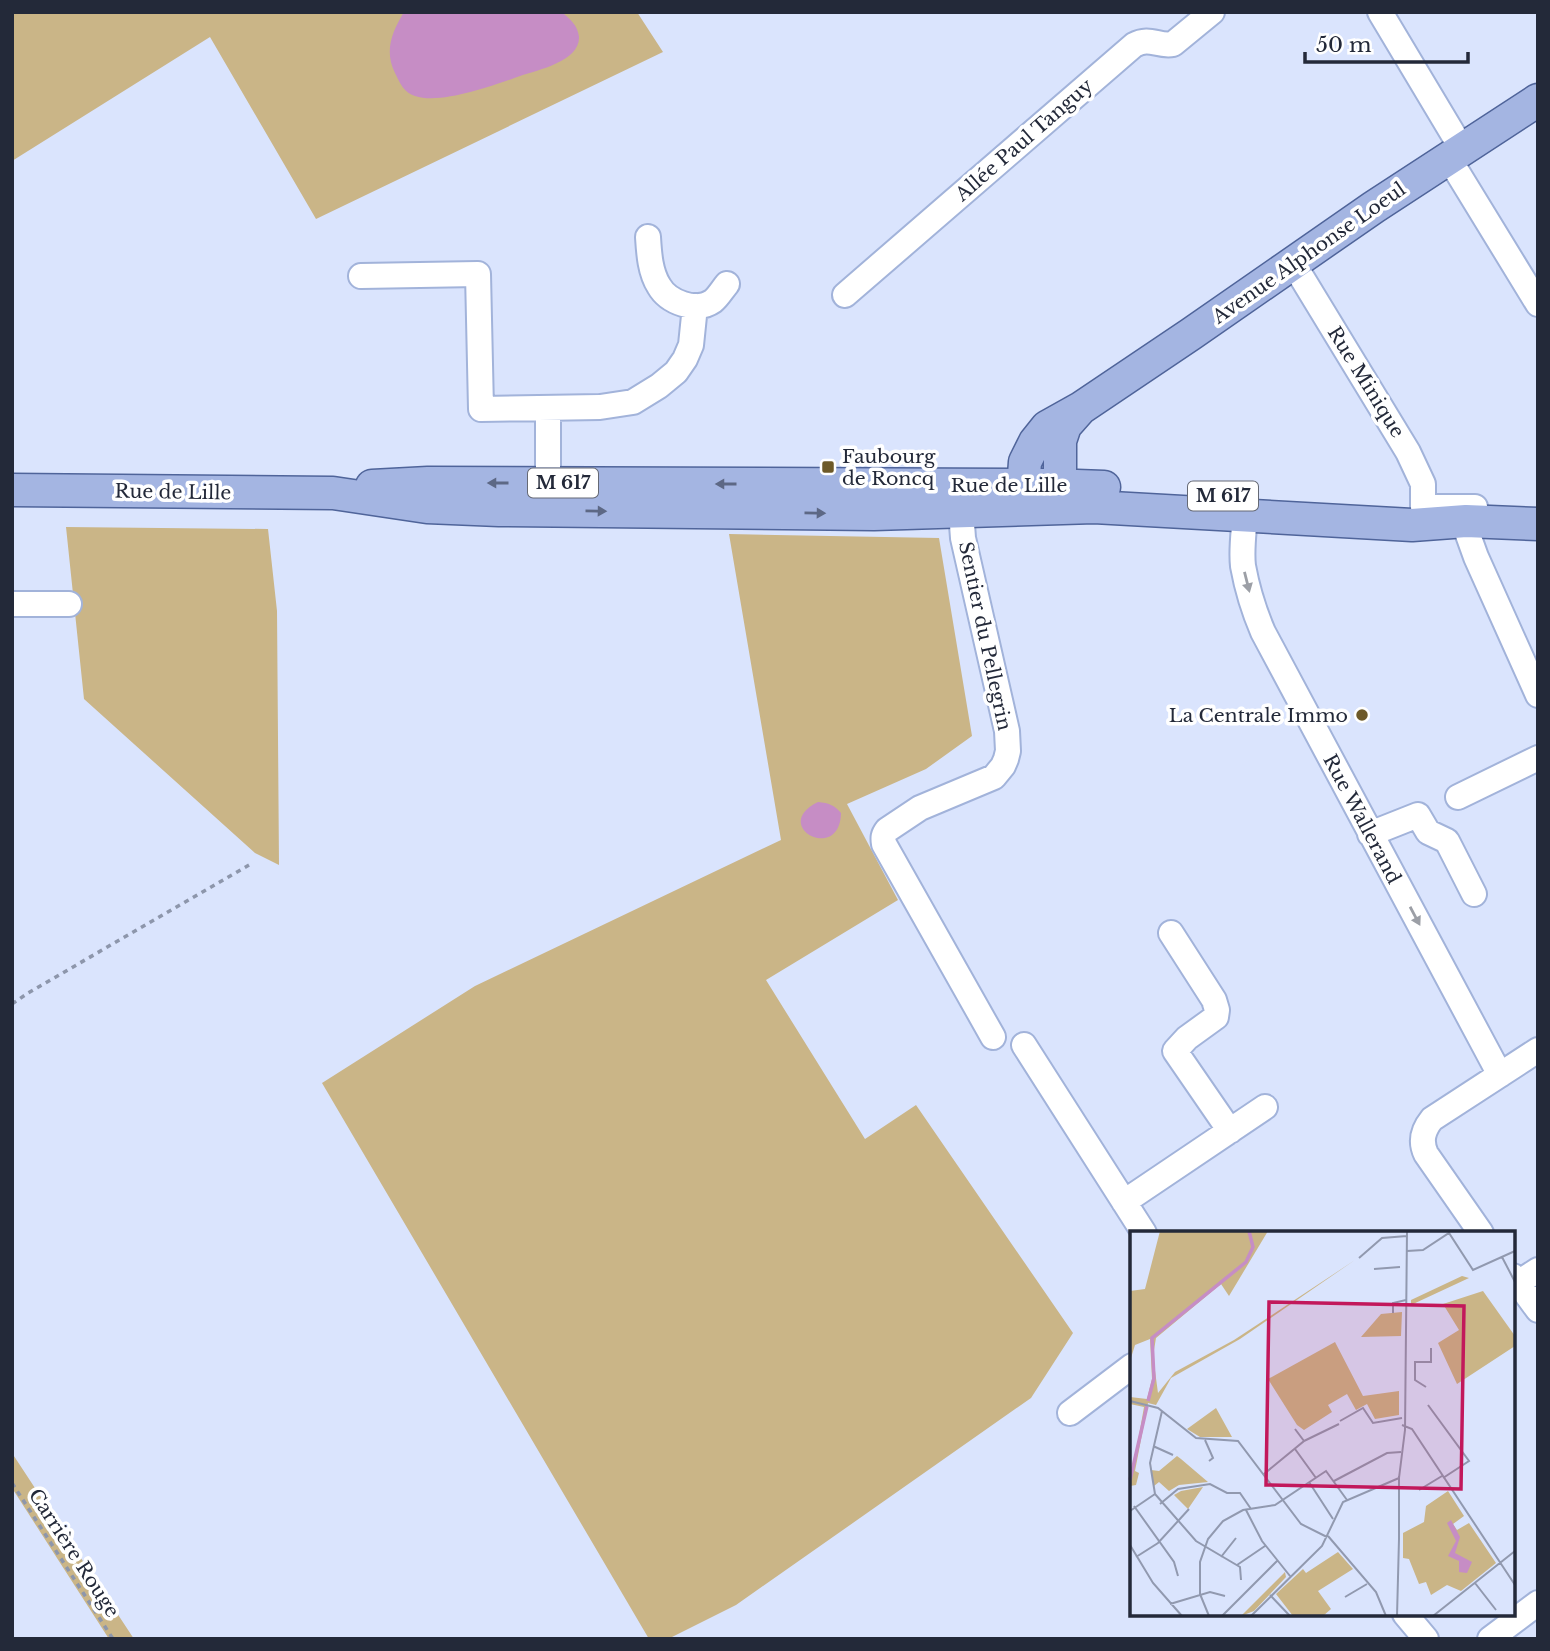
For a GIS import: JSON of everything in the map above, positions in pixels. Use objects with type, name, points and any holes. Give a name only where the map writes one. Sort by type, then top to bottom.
[{"type":"main road","name":"Avenue Alphonse Loeul","points":[[1023,497],[1025,462],[1038,437],[1052,424],[1081,408],[1455,153],[1538,100]]},
{"type":"main road","name":"Avenue Alphonse Loeul","points":[[1059,496],[1063,430],[1081,408]]},
{"type":"main road","name":"Rue de Lille","points":[[12,491],[333,493],[372,486],[415,483],[548,497],[874,514],[961,511],[1023,497]]},
{"type":"main road","name":"Rue de Lille","points":[[1059,496],[1094,507],[1245,514],[1319,521],[1412,525],[1466,522],[1538,524]]},
{"type":"main road","name":"Rue de Lille","points":[[548,497],[1059,496],[1273,499],[1423,507],[1466,522]]},
{"type":"street","name":"Allée Paul Tanguy","points":[[845,295],[1134,45],[1144,41],[1173,44],[1212,12]]},
{"type":"street","points":[[1380,12],[1538,304]]},
{"type":"street","points":[[648,237],[652,267],[659,287],[677,302],[695,306],[708,304],[715,300],[727,284]]},
{"type":"street","name":"Rue Minique","points":[[1293,264],[1408,452],[1423,484],[1423,507]]},
{"type":"street","points":[[361,276],[478,274],[481,409],[617,405],[633,402],[676,372],[685,359],[691,345],[695,306]]},
{"type":"street","points":[[548,408],[548,497]]},
{"type":"street","points":[[1423,507],[1538,510]]},
{"type":"street","name":"Sentier du Pellegrin","points":[[961,511],[963,538],[1005,720],[1008,751],[1003,766],[994,777],[920,808],[887,830],[883,839],[993,1037]]},
{"type":"street","name":"Rue Wallerand","points":[[1245,514],[1243,566],[1270,648],[1500,1074]]},
{"type":"street","points":[[1466,522],[1476,557],[1538,695]]},
{"type":"street","points":[[12,604],[69,604]]},
{"type":"street","points":[[1458,797],[1538,758]]},
{"type":"street","points":[[1370,834],[1418,815],[1428,832],[1447,841],[1474,894]]},
{"type":"street","points":[[1171,933],[1214,1000],[1217,1010],[1216,1017],[1187,1038],[1175,1051],[1230,1131]]},
{"type":"street","points":[[1024,1045],[1142,1231]]},
{"type":"street","points":[[1477,1231],[1426,1154],[1423,1134],[1432,1119],[1538,1050]]},
{"type":"street","points":[[1124,1202],[1265,1107]]},
{"type":"street","points":[[1523,1276],[1538,1310]]},
{"type":"street","points":[[1070,1413],[1130,1368]]},
{"type":"street","points":[[1490,1639],[1538,1603]]},
{"type":"street","points":[[1407,1616],[1426,1639]]},
{"type":"path","points":[[12,1004],[249,865]]},
{"type":"path","name":"Carrière Rouge","points":[[12,1483],[113,1639]]},
{"type":"shaded area","points":[[12,12],[637,12],[663,52],[316,219],[210,37],[12,161]]},
{"type":"shaded area","points":[[404,12],[561,12],[577,29],[578,45],[566,58],[547,67],[468,93],[426,98],[411,95],[405,90],[392,65],[391,42]]},
{"type":"shaded area","points":[[66,527],[268,529],[277,611],[279,865],[255,853],[84,699]]},
{"type":"shaded area","points":[[729,534],[939,538],[972,736],[926,769],[847,804],[898,900],[766,980],[865,1139],[916,1105],[1073,1333],[1031,1398],[736,1605],[668,1639],[649,1639],[322,1083],[475,986],[781,840]]},
{"type":"shaded area","points":[[818,802],[831,805],[841,813],[838,828],[830,836],[820,838],[811,836],[803,829],[801,821],[805,811]]},
{"type":"shaded area","points":[[12,1453],[134,1639],[109,1639],[12,1488]]},
{"type":"place","name":"Faubourg de Roncq","points":[[828,467]]},
{"type":"place","name":"La Centrale Immo","points":[[1362,715]]}]
